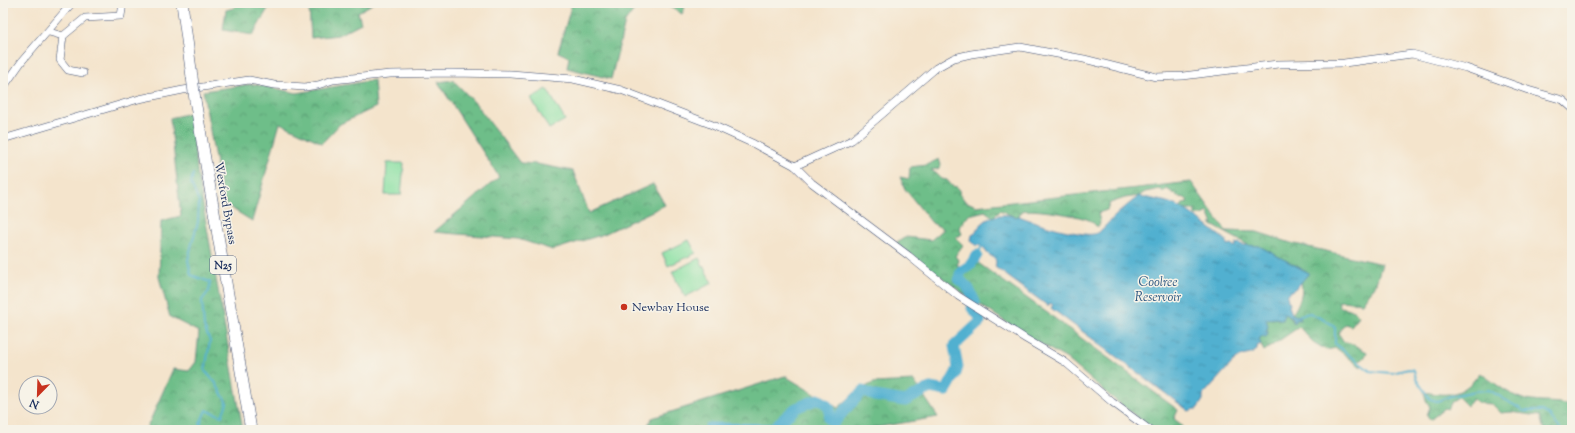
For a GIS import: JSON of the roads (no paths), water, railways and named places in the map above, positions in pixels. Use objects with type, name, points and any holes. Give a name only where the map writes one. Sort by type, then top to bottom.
[{"type":"highway","name":"Wexford Bypass","points":[[182,3],[195,100],[251,430]]},
{"type":"street","points":[[3,88],[22,61],[72,3]]},
{"type":"street","points":[[83,73],[68,70],[60,60],[63,36],[85,18],[121,16],[124,3]]},
{"type":"street","points":[[48,32],[63,36]]},
{"type":"street","points":[[795,166],[852,140],[936,68],[948,61],[971,54],[1020,47],[1084,59],[1156,77],[1183,76],[1278,64],[1344,63],[1412,54],[1466,68],[1528,90],[1563,100],[1572,108]]},
{"type":"street","points":[[3,140],[140,99],[183,90],[249,80],[274,85],[305,87],[318,85],[333,80],[390,74],[511,74],[573,80],[621,90],[710,124],[754,144],[795,166],[812,183],[910,256],[958,296],[1026,340],[1065,362],[1112,402],[1150,430]]},
{"type":"water","name":"Coolree Reservoir","points":[[1139,196],[1169,203],[1187,211],[1226,240],[1227,245],[1231,244],[1235,247],[1236,244],[1239,243],[1242,245],[1259,246],[1309,273],[1298,286],[1287,295],[1292,314],[1297,316],[1300,315],[1300,320],[1297,319],[1293,322],[1293,319],[1284,313],[1283,320],[1276,318],[1266,319],[1268,326],[1266,331],[1268,332],[1266,337],[1262,336],[1259,339],[1261,344],[1257,346],[1257,350],[1251,354],[1241,356],[1232,363],[1203,395],[1203,400],[1197,409],[1189,411],[1051,308],[1053,305],[1050,303],[1048,306],[995,267],[996,261],[994,258],[988,254],[982,246],[975,245],[971,240],[972,235],[983,222],[991,217],[1001,215],[1019,216],[1068,231],[1094,234],[1102,229],[1119,212]]},
{"type":"waterway","points":[[193,174],[191,183],[199,202],[198,222],[188,260],[191,275],[210,282],[209,291],[202,300],[204,327],[210,341],[205,371],[215,382],[227,403],[222,416],[206,410],[200,424],[211,430]]},
{"type":"waterway","points":[[977,255],[982,246]]},
{"type":"waterway","points":[[975,302],[969,289],[959,279],[962,270],[969,266],[977,255]]},
{"type":"waterway","points":[[710,430],[710,428],[772,429],[796,408],[818,399],[825,403],[830,409],[829,419],[834,423],[863,391],[875,396],[905,401],[930,388],[946,391],[958,367],[954,346],[980,322],[980,317],[972,308]]},
{"type":"waterway","points":[[1300,315],[1310,313],[1330,323],[1335,328],[1335,344],[1370,371],[1391,373],[1409,369],[1414,370],[1416,379],[1430,399],[1437,401],[1451,396],[1489,390],[1524,411],[1542,411],[1550,416],[1561,430]]},
{"type":"place","name":"Newbay House","points":[[624,307]]}]
